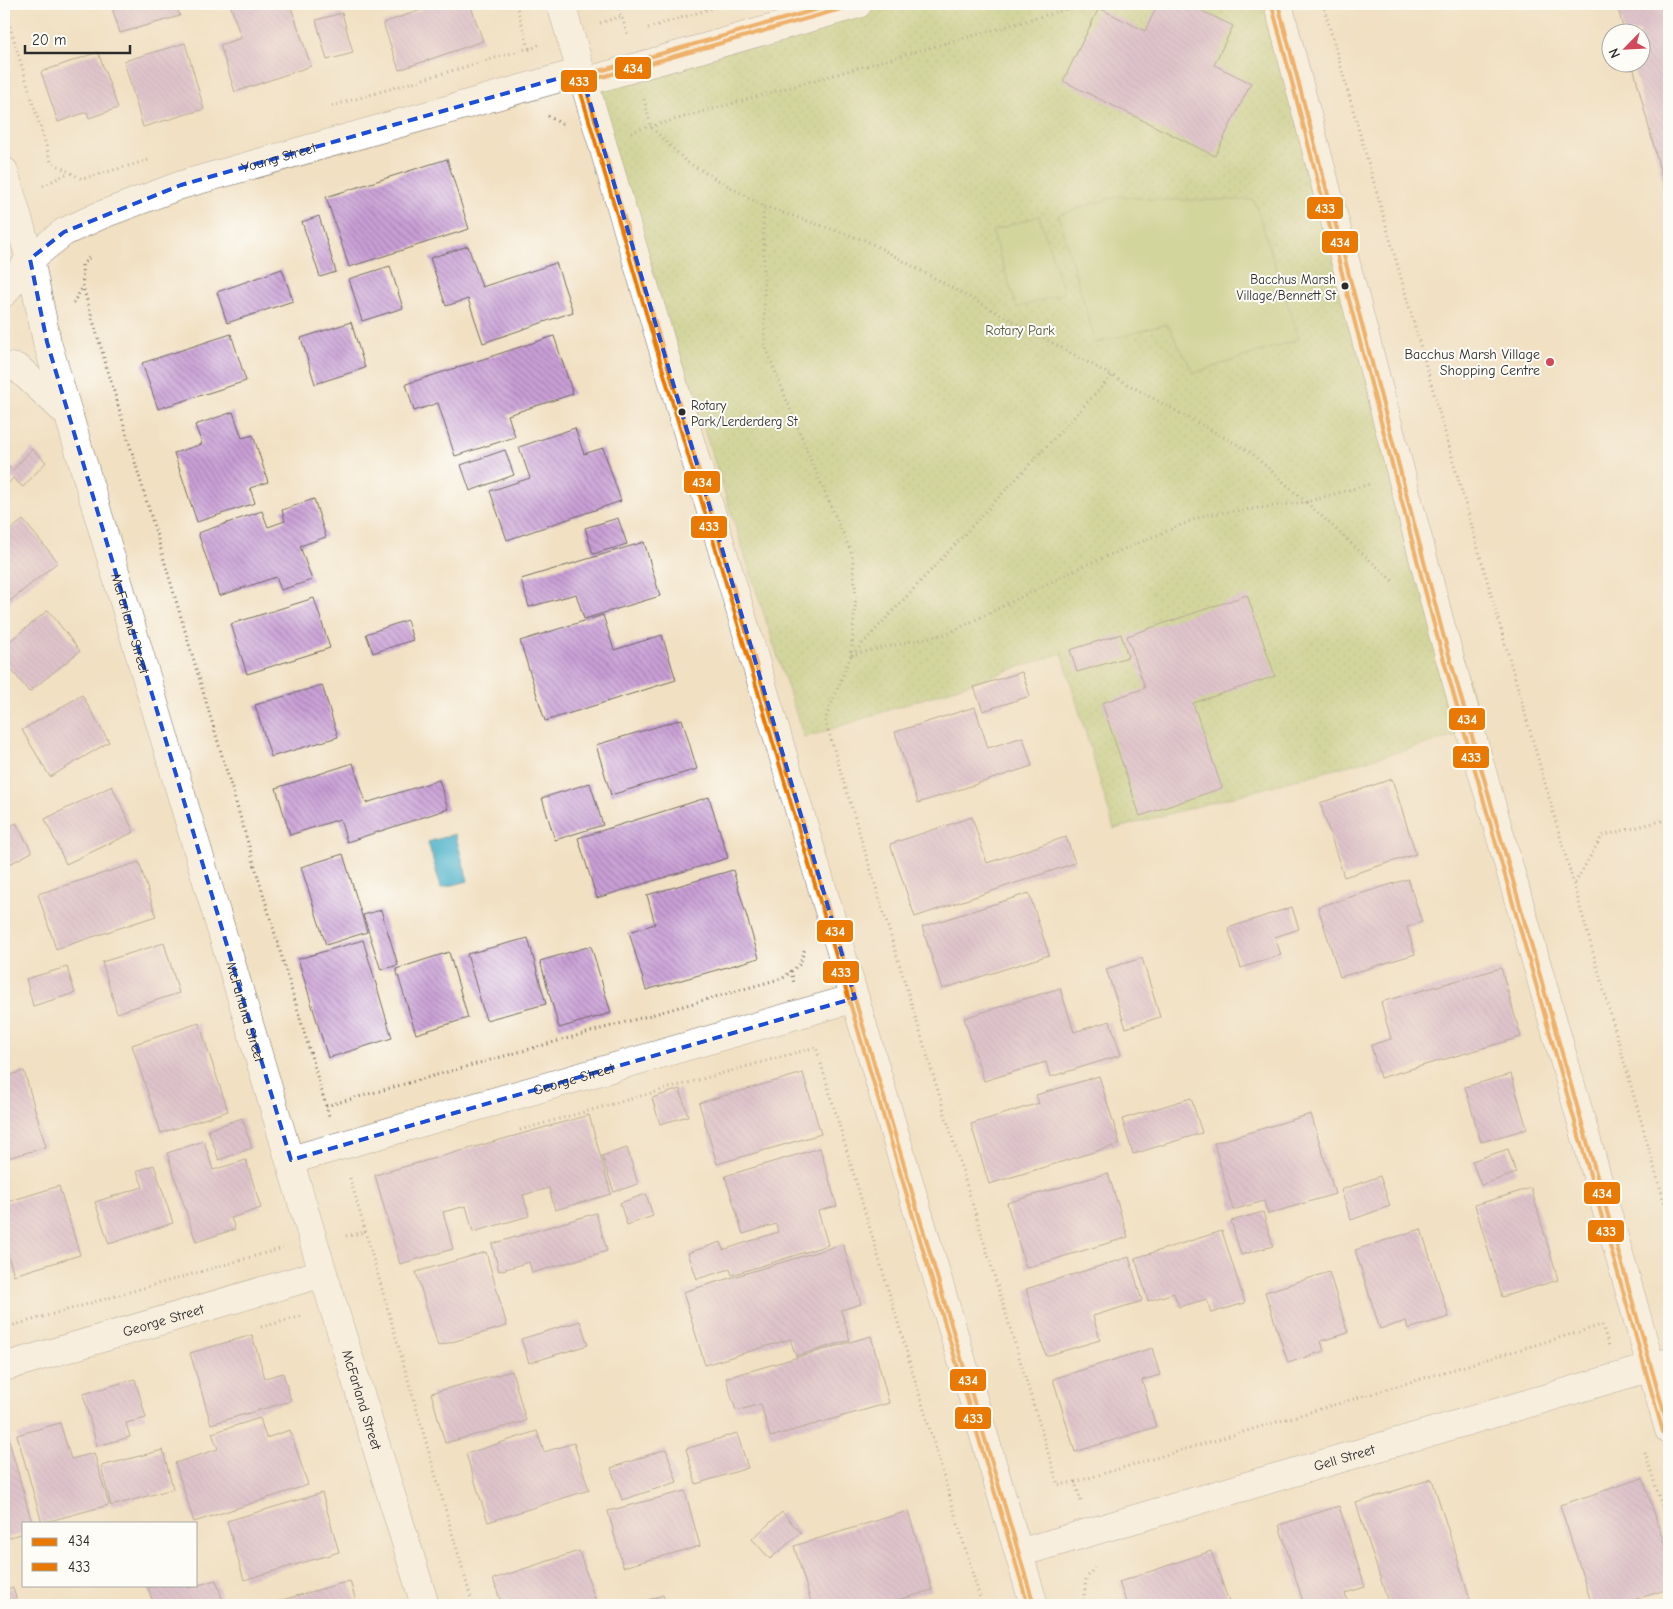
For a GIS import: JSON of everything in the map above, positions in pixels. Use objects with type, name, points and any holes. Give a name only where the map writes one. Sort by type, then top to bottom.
[{"type":"street","points":[[561,4],[1034,1605]]},
{"type":"street","name":"Young Street","points":[[4,292],[30,259],[64,232],[100,215],[181,185],[858,4]]},
{"type":"street","points":[[1278,4],[1443,634],[1660,1365],[1669,1430]]},
{"type":"street","name":"McFarland Street","points":[[4,171],[30,259],[48,342],[324,1273],[425,1605]]},
{"type":"street","points":[[4,366],[18,368],[70,416]]},
{"type":"street","name":"George Street","points":[[291,1160],[855,998]]},
{"type":"street","name":"George Street","points":[[4,1367],[324,1273]]},
{"type":"street","name":"Gell Street","points":[[1019,1553],[1660,1365]]},
{"type":"path","points":[[329,107],[529,48],[516,4]]},
{"type":"path","points":[[645,28],[726,4]]},
{"type":"path","points":[[545,114],[566,127],[581,140],[583,146],[1085,4]]},
{"type":"path","points":[[1323,4],[1492,594],[1518,694],[1575,883],[1669,1219]]},
{"type":"path","points":[[4,7],[51,162],[82,179],[158,157]]},
{"type":"path","points":[[627,34],[636,31]]},
{"type":"path","points":[[651,127],[687,162],[763,206],[867,241],[1249,451],[1398,585]]},
{"type":"path","points":[[763,206],[765,346],[809,456],[852,554],[856,595],[851,655],[825,720],[1058,1485],[1075,1482],[1602,1325],[1618,1377]]},
{"type":"path","points":[[93,254],[82,265],[84,287],[338,1147],[349,1178],[472,1605]]},
{"type":"path","points":[[851,655],[1112,376]]},
{"type":"path","points":[[851,655],[949,633],[1082,567],[1205,515],[1306,502],[1375,482]]},
{"type":"path","points":[[1575,883],[1602,836],[1669,819]]},
{"type":"path","points":[[326,1106],[783,978],[800,964],[806,946]]},
{"type":"path","points":[[511,1133],[816,1048],[982,1605]]},
{"type":"path","points":[[349,1178],[359,1176]]},
{"type":"path","points":[[4,1328],[289,1246]]},
{"type":"path","points":[[257,1329],[304,1315],[307,1325]]},
{"type":"path","points":[[1643,1446],[1669,1528]]},
{"type":"path","points":[[1075,1482],[1099,1561],[1086,1579],[1083,1605]]},
{"type":"highlighted area","points":[[581,72],[855,998],[291,1160],[47,342],[30,259],[64,232],[181,185]]},
{"type":"green space","name":"Rotary Park","points":[[862,4],[1273,4],[1482,729],[1114,829],[1062,653],[804,738],[593,87]]},
{"type":"green space","points":[[1119,196],[1162,200],[1254,200],[1299,339],[1194,373],[1167,324],[1096,343],[1058,215]]},
{"type":"green space","points":[[1039,216],[1064,293],[1017,308],[992,231]]},
{"type":"water","points":[[455,834],[468,881],[441,888],[428,842]]},
{"type":"building","points":[[111,4],[176,4],[180,16],[120,33]]},
{"type":"building","points":[[230,4],[290,4],[311,66],[235,92],[220,45],[241,38]]},
{"type":"building","points":[[419,4],[470,4],[483,41],[399,70],[383,23],[421,10]]},
{"type":"building","points":[[1158,4],[1188,4],[1233,26],[1214,65],[1251,83],[1215,156],[1063,81],[1099,8],[1145,31]]},
{"type":"building","points":[[1617,4],[1669,4],[1669,205],[1635,72],[1650,72],[1650,22],[1622,22]]},
{"type":"building","points":[[342,13],[353,53],[327,60],[316,20]]},
{"type":"building","points":[[185,43],[204,109],[143,127],[124,61]]},
{"type":"building","points":[[98,52],[118,108],[89,118],[87,112],[58,122],[41,72]]},
{"type":"building","points":[[447,159],[469,229],[349,267],[326,197]]},
{"type":"building","points":[[319,216],[336,272],[320,277],[302,222]]},
{"type":"building","points":[[468,246],[482,287],[556,263],[573,312],[483,343],[468,299],[446,306],[430,258]]},
{"type":"building","points":[[390,266],[403,308],[362,321],[349,279]]},
{"type":"building","points":[[282,269],[293,301],[227,323],[217,292]]},
{"type":"building","points":[[351,322],[365,368],[315,384],[301,338]]},
{"type":"building","points":[[231,334],[246,381],[158,409],[142,363]]},
{"type":"building","points":[[554,336],[573,394],[508,415],[515,437],[455,456],[438,403],[414,411],[406,384]]},
{"type":"building","points":[[233,412],[242,438],[253,435],[268,482],[250,488],[255,503],[197,522],[174,453],[202,444],[195,425]]},
{"type":"building","points":[[575,428],[584,454],[603,448],[621,501],[507,540],[490,491],[530,478],[519,447]]},
{"type":"building","points":[[32,449],[46,462],[23,487],[13,478],[4,489],[4,462],[13,470]]},
{"type":"building","points":[[505,450],[514,475],[470,491],[461,465]]},
{"type":"building","points":[[314,499],[326,537],[300,546],[312,580],[281,590],[276,577],[219,596],[198,533],[262,511],[268,527],[285,521],[282,510]]},
{"type":"building","points":[[618,518],[627,544],[593,554],[585,528]]},
{"type":"building","points":[[23,520],[58,562],[4,606],[4,535]]},
{"type":"building","points":[[644,542],[660,596],[584,619],[576,594],[529,607],[521,579]]},
{"type":"building","points":[[1247,595],[1275,676],[1193,703],[1222,788],[1140,816],[1102,703],[1145,688],[1127,636]]},
{"type":"building","points":[[314,598],[330,648],[247,674],[231,624]]},
{"type":"building","points":[[48,610],[80,651],[29,692],[4,660],[4,646]]},
{"type":"building","points":[[603,615],[614,650],[662,635],[676,680],[545,721],[520,641]]},
{"type":"building","points":[[407,620],[413,640],[373,653],[366,634]]},
{"type":"building","points":[[1121,634],[1128,657],[1077,672],[1070,650]]},
{"type":"building","points":[[1022,672],[1030,696],[983,711],[974,687]]},
{"type":"building","points":[[322,685],[338,737],[271,757],[255,705]]},
{"type":"building","points":[[82,695],[109,742],[50,777],[22,730]]},
{"type":"building","points":[[975,707],[988,748],[1023,737],[1032,766],[918,803],[895,732]]},
{"type":"building","points":[[682,719],[697,769],[611,795],[596,745]]},
{"type":"building","points":[[353,763],[366,803],[439,780],[448,809],[347,842],[340,819],[290,835],[276,788]]},
{"type":"building","points":[[1392,779],[1416,854],[1344,877],[1320,803]]},
{"type":"building","points":[[590,783],[603,825],[555,840],[542,798]]},
{"type":"building","points":[[112,786],[134,832],[66,864],[45,819]]},
{"type":"building","points":[[709,797],[728,858],[597,898],[578,838]]},
{"type":"building","points":[[972,817],[987,863],[1066,837],[1075,863],[915,917],[890,844]]},
{"type":"building","points":[[16,823],[32,852],[4,867],[4,830]]},
{"type":"building","points":[[343,854],[367,932],[326,945],[301,867]]},
{"type":"building","points":[[139,862],[156,916],[56,949],[38,894]]},
{"type":"building","points":[[733,870],[759,958],[646,990],[629,932],[655,924],[647,895]]},
{"type":"building","points":[[1408,879],[1422,922],[1407,927],[1415,954],[1340,977],[1318,907]]},
{"type":"building","points":[[1029,893],[1049,955],[942,989],[922,927]]},
{"type":"building","points":[[1292,907],[1299,929],[1275,937],[1281,955],[1241,968],[1228,928]]},
{"type":"building","points":[[381,910],[398,965],[381,970],[363,915]]},
{"type":"building","points":[[528,938],[546,1004],[486,1020],[467,954]]},
{"type":"building","points":[[363,940],[392,1038],[328,1058],[298,959]]},
{"type":"building","points":[[164,943],[179,993],[117,1013],[102,962]]},
{"type":"building","points":[[591,946],[611,1013],[559,1028],[540,961]]},
{"type":"building","points":[[449,952],[468,1018],[416,1034],[396,969]]},
{"type":"building","points":[[1142,958],[1160,1017],[1126,1028],[1106,969]]},
{"type":"building","points":[[67,967],[75,993],[33,1006],[26,979]]},
{"type":"building","points":[[1501,968],[1521,1037],[1380,1078],[1371,1045],[1391,1039],[1381,1002]]},
{"type":"building","points":[[1060,988],[1074,1032],[1110,1021],[1121,1055],[1050,1077],[1046,1062],[984,1081],[964,1018]]},
{"type":"building","points":[[199,1023],[228,1111],[161,1133],[132,1045]]},
{"type":"building","points":[[24,1071],[46,1147],[4,1159],[4,1077]]},
{"type":"building","points":[[803,1073],[821,1134],[717,1164],[699,1103]]},
{"type":"building","points":[[1511,1074],[1527,1129],[1481,1142],[1465,1087]]},
{"type":"building","points":[[1099,1076],[1120,1144],[989,1184],[971,1124],[1039,1103],[1036,1095]]},
{"type":"building","points":[[680,1089],[688,1116],[660,1124],[652,1098]]},
{"type":"building","points":[[1191,1098],[1202,1133],[1133,1154],[1122,1119]]},
{"type":"building","points":[[1311,1114],[1335,1194],[1268,1214],[1264,1201],[1233,1210],[1214,1143]]},
{"type":"building","points":[[589,1115],[611,1194],[555,1210],[549,1188],[523,1195],[529,1216],[473,1232],[466,1206],[443,1212],[453,1249],[400,1264],[375,1175]]},
{"type":"building","points":[[242,1118],[252,1148],[219,1160],[208,1130]]},
{"type":"building","points":[[204,1141],[213,1170],[246,1160],[261,1208],[231,1218],[235,1229],[196,1242],[167,1153]]},
{"type":"building","points":[[627,1148],[638,1184],[614,1192],[602,1156]]},
{"type":"building","points":[[820,1148],[837,1206],[818,1211],[828,1245],[732,1275],[730,1269],[697,1279],[688,1253],[721,1242],[723,1250],[778,1232],[776,1224],[743,1234],[725,1176]]},
{"type":"building","points":[[1508,1149],[1516,1173],[1481,1185],[1472,1161]]},
{"type":"building","points":[[154,1165],[173,1223],[109,1244],[95,1202],[143,1187],[137,1171]]},
{"type":"building","points":[[1108,1173],[1128,1237],[1026,1268],[1007,1203]]},
{"type":"building","points":[[1380,1176],[1390,1206],[1351,1220],[1341,1190]]},
{"type":"building","points":[[59,1186],[80,1255],[14,1275],[4,1243],[4,1203]]},
{"type":"building","points":[[1531,1188],[1558,1280],[1502,1297],[1475,1205]]},
{"type":"building","points":[[646,1194],[653,1216],[627,1225],[620,1203]]},
{"type":"building","points":[[1263,1212],[1273,1246],[1241,1255],[1231,1221]]},
{"type":"building","points":[[596,1213],[607,1251],[532,1273],[529,1262],[499,1271],[492,1244]]},
{"type":"building","points":[[1421,1229],[1449,1317],[1408,1329],[1406,1321],[1380,1329],[1355,1250]]},
{"type":"building","points":[[1222,1231],[1245,1303],[1211,1313],[1207,1299],[1179,1307],[1174,1293],[1148,1301],[1135,1258]]},
{"type":"building","points":[[843,1244],[861,1304],[841,1310],[850,1340],[796,1356],[790,1339],[705,1365],[683,1292]]},
{"type":"building","points":[[486,1252],[507,1326],[438,1346],[416,1272]]},
{"type":"building","points":[[1129,1257],[1142,1301],[1093,1316],[1100,1340],[1046,1356],[1026,1289]]},
{"type":"building","points":[[1329,1272],[1348,1333],[1321,1341],[1324,1351],[1288,1363],[1265,1292]]},
{"type":"building","points":[[580,1321],[588,1345],[529,1363],[521,1339]]},
{"type":"building","points":[[252,1335],[265,1378],[283,1373],[291,1401],[211,1424],[190,1353]]},
{"type":"building","points":[[871,1336],[889,1403],[770,1437],[761,1404],[736,1411],[726,1378]]},
{"type":"building","points":[[1152,1348],[1160,1375],[1142,1380],[1156,1427],[1075,1452],[1053,1379]]},
{"type":"building","points":[[512,1371],[526,1421],[445,1443],[431,1393]]},
{"type":"building","points":[[135,1379],[146,1418],[126,1423],[130,1437],[97,1446],[83,1394]]},
{"type":"building","points":[[260,1418],[266,1438],[290,1430],[308,1485],[194,1522],[175,1463],[218,1449],[212,1433]]},
{"type":"building","points":[[60,1423],[71,1459],[94,1453],[109,1505],[42,1522],[17,1435]]},
{"type":"building","points":[[537,1431],[544,1452],[574,1443],[589,1490],[488,1522],[466,1454]]},
{"type":"building","points":[[737,1433],[748,1468],[696,1484],[686,1449]]},
{"type":"building","points":[[8,1437],[32,1522],[22,1522],[22,1534],[4,1539],[4,1438]]},
{"type":"building","points":[[666,1449],[677,1482],[622,1500],[611,1468]]},
{"type":"building","points":[[163,1450],[173,1489],[111,1506],[101,1466]]},
{"type":"building","points":[[1643,1478],[1669,1559],[1669,1589],[1617,1605],[1592,1605],[1560,1505]]},
{"type":"building","points":[[1432,1479],[1472,1605],[1389,1605],[1356,1503]]},
{"type":"building","points":[[685,1491],[700,1546],[623,1567],[608,1511]]},
{"type":"building","points":[[322,1493],[339,1552],[244,1580],[227,1521]]},
{"type":"building","points":[[1339,1506],[1365,1587],[1345,1593],[1348,1605],[1304,1605],[1279,1525]]},
{"type":"building","points":[[908,1511],[932,1590],[881,1605],[812,1605],[794,1546]]},
{"type":"building","points":[[782,1512],[801,1533],[770,1559],[752,1539]]},
{"type":"building","points":[[579,1551],[597,1605],[502,1605],[493,1579]]},
{"type":"building","points":[[1211,1551],[1230,1605],[1127,1605],[1119,1582]]},
{"type":"building","points":[[216,1580],[223,1601],[208,1605],[154,1605],[148,1588],[155,1586],[187,1586],[188,1588]]},
{"type":"building","points":[[350,1581],[357,1605],[264,1605]]},
{"type":"building","points":[[13,1587],[18,1605],[4,1605],[4,1590]]},
{"type":"building","points":[[663,1595],[666,1605],[634,1605]]},
{"type":"transit line","name":"433","points":[[836,4],[582,76],[578,83],[1028,1605]]},
{"type":"transit line","name":"434","points":[[858,4],[584,82],[1034,1605]]},
{"type":"transit line","name":"434","points":[[1278,4],[1443,634],[1669,1430]]},
{"type":"transit line","name":"433","points":[[1272,6],[1437,636],[1663,1432]]},
{"type":"place","name":"Bacchus Marsh Village/Bennett St","points":[[1345,286]]},
{"type":"place","name":"Bacchus Marsh Village Shopping Centre","points":[[1550,362]]},
{"type":"place","name":"Rotary Park/Lerderderg St","points":[[682,412]]}]
